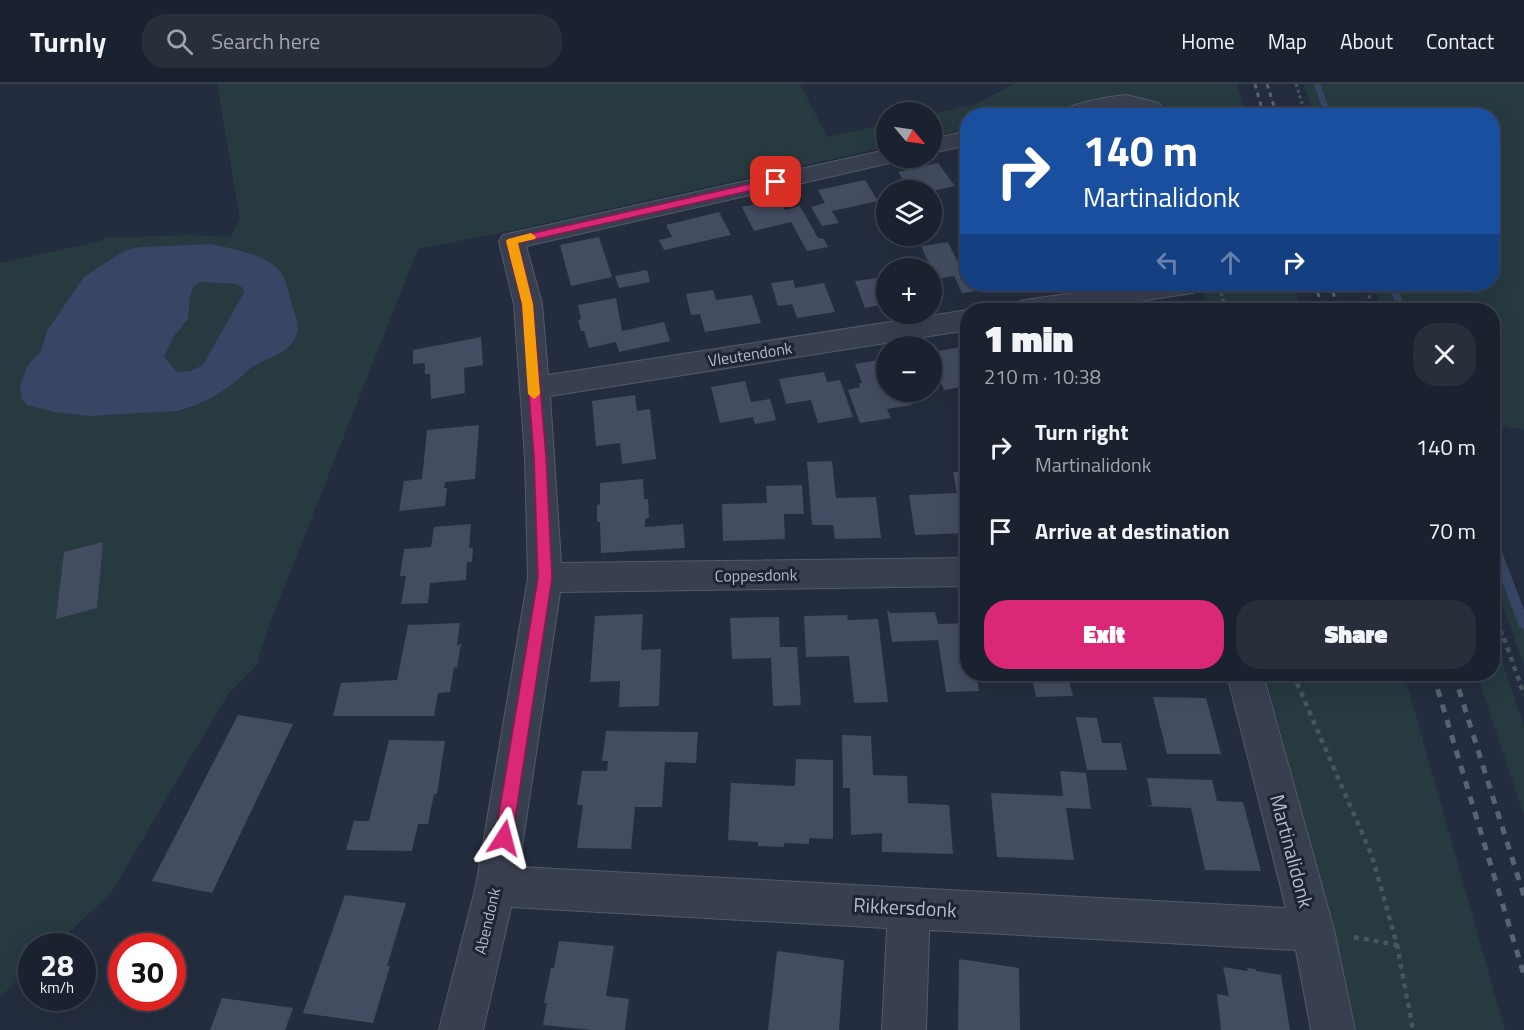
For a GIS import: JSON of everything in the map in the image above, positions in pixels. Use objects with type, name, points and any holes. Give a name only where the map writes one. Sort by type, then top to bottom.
[{"type":"street","points":[[1097,108],[1125,101],[1149,108]]},
{"type":"street","points":[[942,144],[960,140]]},
{"type":"street","name":"Abendonk","points":[[461,1030],[496,886],[545,578],[540,457],[528,304],[512,241],[876,158]]},
{"type":"street","points":[[1070,303],[1147,291]]},
{"type":"street","name":"Vleutendonk","points":[[533,388],[960,321]]},
{"type":"street","name":"Coppesdonk","points":[[545,578],[960,572]]},
{"type":"street","name":"Martinalidonk","points":[[1247,681],[1313,930],[1333,1030]]},
{"type":"street","name":"Rikkersdonk","points":[[496,886],[1313,930]]},
{"type":"street","points":[[904,1030],[909,907]]},
{"type":"path","points":[[1296,84],[1304,108]]},
{"type":"path","points":[[1500,628],[1524,695]]},
{"type":"path","points":[[1296,681],[1372,856],[1398,945],[1413,1030]]},
{"type":"shaded area","points":[[217,84],[800,84],[827,137],[876,126],[876,149],[519,229],[418,249],[270,623],[256,666],[228,694],[111,893],[68,933],[18,933],[18,980],[0,997],[0,263],[101,241],[105,238],[189,235],[230,237],[240,219]],"holes":[[[211,244],[244,251],[282,274],[295,314],[297,334],[289,347],[253,366],[227,388],[191,408],[178,411],[90,416],[23,375],[41,351],[84,277],[126,250],[140,247]]]},
{"type":"shaded area","points":[[1013,84],[1237,84],[1244,108],[1151,108],[1128,97],[1071,108],[960,108],[960,131],[942,135],[942,112],[976,104]]},
{"type":"shaded area","points":[[1303,84],[1524,84],[1524,429],[1500,427],[1500,303],[1380,303],[1376,291],[1500,291],[1500,108],[1312,108]]},
{"type":"shaded area","points":[[200,282],[236,284],[245,292],[203,365],[191,371],[177,372],[164,356],[174,336],[188,317],[189,299],[194,286]]},
{"type":"shaded area","points":[[1204,291],[1296,291],[1299,303],[1205,303]]},
{"type":"shaded area","points":[[1500,545],[1524,611],[1524,666],[1500,598]]},
{"type":"shaded area","points":[[1500,655],[1524,726],[1524,815],[1479,681],[1500,681]]},
{"type":"shaded area","points":[[1267,681],[1406,681],[1505,1030],[1356,1030],[1342,962]]},
{"type":"water","points":[[211,244],[249,253],[269,262],[282,274],[287,285],[296,316],[296,336],[283,352],[252,367],[215,396],[178,411],[90,416],[55,412],[27,405],[22,399],[20,385],[28,365],[41,351],[47,331],[84,277],[126,250],[140,247]],"holes":[[[201,282],[236,284],[243,288],[244,292],[203,365],[190,371],[177,372],[164,356],[174,336],[188,319],[190,296],[194,286]]]},
{"type":"building","points":[[916,168],[942,168],[955,186],[942,189],[942,180],[903,180],[898,172]]},
{"type":"building","points":[[865,180],[876,201],[832,211],[839,223],[822,226],[811,207],[825,203],[818,190]]},
{"type":"building","points":[[779,199],[785,210],[800,206],[818,238],[824,239],[828,247],[807,251],[791,222],[754,231],[742,207]]},
{"type":"building","points":[[719,212],[731,235],[664,250],[659,240],[672,237],[666,225]]},
{"type":"building","points":[[599,237],[612,277],[571,286],[560,245]]},
{"type":"building","points":[[948,242],[960,267],[960,289],[954,276],[942,278],[942,258],[926,258],[921,246],[942,246],[942,243]]},
{"type":"building","points":[[647,270],[650,282],[619,288],[615,276]]},
{"type":"building","points":[[876,278],[876,306],[865,308],[855,281]]},
{"type":"building","points":[[793,280],[795,288],[824,283],[835,312],[797,318],[792,304],[778,306],[771,283]]},
{"type":"building","points":[[713,290],[716,300],[752,295],[761,323],[705,332],[700,314],[691,315],[686,294]]},
{"type":"building","points":[[616,298],[622,331],[664,322],[670,341],[619,352],[616,342],[589,348],[578,320],[581,319],[578,305]]},
{"type":"building","points":[[481,337],[483,365],[464,368],[465,393],[431,399],[430,374],[425,374],[425,363],[413,364],[413,350]]},
{"type":"building","points":[[960,347],[960,387],[944,390],[942,350]]},
{"type":"building","points":[[876,361],[876,402],[911,402],[912,405],[887,409],[891,418],[860,423],[848,390],[860,387],[859,383],[862,383],[855,364]]},
{"type":"building","points":[[824,372],[827,382],[840,380],[853,417],[818,423],[811,400],[786,404],[779,379]]},
{"type":"building","points":[[745,381],[751,402],[770,399],[776,420],[755,424],[753,417],[720,423],[711,387]]},
{"type":"building","points":[[635,395],[637,411],[650,409],[656,459],[622,464],[620,443],[596,446],[592,401]]},
{"type":"building","points":[[479,425],[475,479],[445,482],[444,488],[447,488],[445,506],[399,511],[404,481],[422,479],[427,430]]},
{"type":"building","points":[[832,461],[836,498],[876,497],[881,538],[835,539],[833,525],[812,525],[807,462]]},
{"type":"building","points":[[953,472],[960,472],[960,533],[915,535],[909,495],[957,493]]},
{"type":"building","points":[[643,479],[644,499],[648,499],[649,518],[645,519],[645,527],[683,524],[685,548],[601,553],[600,522],[597,522],[600,483]]},
{"type":"building","points":[[802,485],[804,514],[784,514],[785,539],[723,541],[722,504],[767,503],[766,486]]},
{"type":"building","points":[[471,524],[469,548],[473,548],[472,562],[467,562],[466,580],[430,583],[428,603],[401,604],[406,576],[400,576],[404,549],[431,547],[434,527]]},
{"type":"building","points":[[103,542],[97,608],[56,619],[64,552]]},
{"type":"building","points":[[887,609],[890,613],[935,612],[938,624],[960,623],[960,681],[977,681],[979,691],[946,692],[938,640],[892,642]]},
{"type":"building","points":[[643,614],[641,650],[661,649],[659,706],[619,707],[620,681],[590,682],[595,616]]},
{"type":"building","points":[[847,615],[848,620],[878,619],[888,702],[854,703],[849,656],[806,657],[804,616]]},
{"type":"building","points":[[779,617],[780,647],[797,647],[801,705],[773,706],[771,658],[732,659],[730,618]]},
{"type":"building","points":[[460,623],[457,646],[461,643],[457,668],[454,667],[450,692],[438,693],[434,716],[333,716],[341,683],[397,680],[408,625]]},
{"type":"building","points":[[1033,681],[1069,681],[1073,696],[1036,697]]},
{"type":"building","points":[[1153,697],[1206,698],[1221,754],[1167,754]]},
{"type":"building","points":[[238,715],[293,724],[212,893],[152,881]]},
{"type":"building","points":[[1076,717],[1097,718],[1102,743],[1121,743],[1127,770],[1087,770]]},
{"type":"building","points":[[606,731],[698,732],[696,763],[665,762],[662,807],[635,807],[631,849],[577,848],[583,805],[577,805],[582,771],[607,771],[608,761],[602,761]]},
{"type":"building","points":[[842,735],[871,736],[873,775],[907,776],[908,803],[949,805],[953,854],[882,852],[882,833],[851,835],[850,788],[843,788]]},
{"type":"building","points":[[389,740],[445,741],[437,794],[434,794],[428,824],[418,824],[412,851],[346,850],[354,821],[369,821]]},
{"type":"building","points":[[796,759],[833,760],[833,839],[809,838],[809,844],[784,843],[784,847],[758,846],[758,842],[728,840],[731,783],[795,786]]},
{"type":"building","points":[[1060,771],[1086,773],[1091,809],[1066,808],[1074,860],[997,857],[991,793],[1063,796]]},
{"type":"building","points":[[1147,778],[1212,780],[1217,801],[1243,802],[1261,871],[1205,870],[1191,808],[1146,806],[1152,805]]},
{"type":"building","points":[[345,895],[406,903],[373,1023],[303,1013]]},
{"type":"building","points":[[559,941],[614,946],[606,996],[629,999],[625,1030],[592,1030],[543,1025],[547,1003],[544,1003]]},
{"type":"building","points":[[777,951],[844,960],[839,1030],[768,1030]]},
{"type":"building","points":[[959,959],[1019,968],[1020,1030],[958,1030]]},
{"type":"building","points":[[1223,967],[1248,971],[1247,968],[1256,969],[1256,971],[1281,975],[1290,1030],[1221,1030],[1217,994],[1229,996]]},
{"type":"building","points":[[222,998],[293,1008],[285,1030],[210,1030]]},
{"type":"waterway","points":[[1317,84],[1326,108]]},
{"type":"waterway","points":[[1395,291],[1399,303]]},
{"type":"waterway","points":[[1500,560],[1524,624]]},
{"type":"railway","points":[[1255,84],[1262,108]]},
{"type":"railway","points":[[1267,84],[1274,108]]},
{"type":"railway","points":[[1317,291],[1321,303]]},
{"type":"railway","points":[[1332,291],[1337,303]]},
{"type":"railway","points":[[1435,681],[1524,975]]},
{"type":"railway","points":[[1456,681],[1524,896]]},
{"type":"slow traffic","points":[[531,237],[512,241],[528,304],[534,394]]},
{"type":"route","points":[[504,838],[545,578],[540,457],[528,304],[512,241],[776,182]]}]
